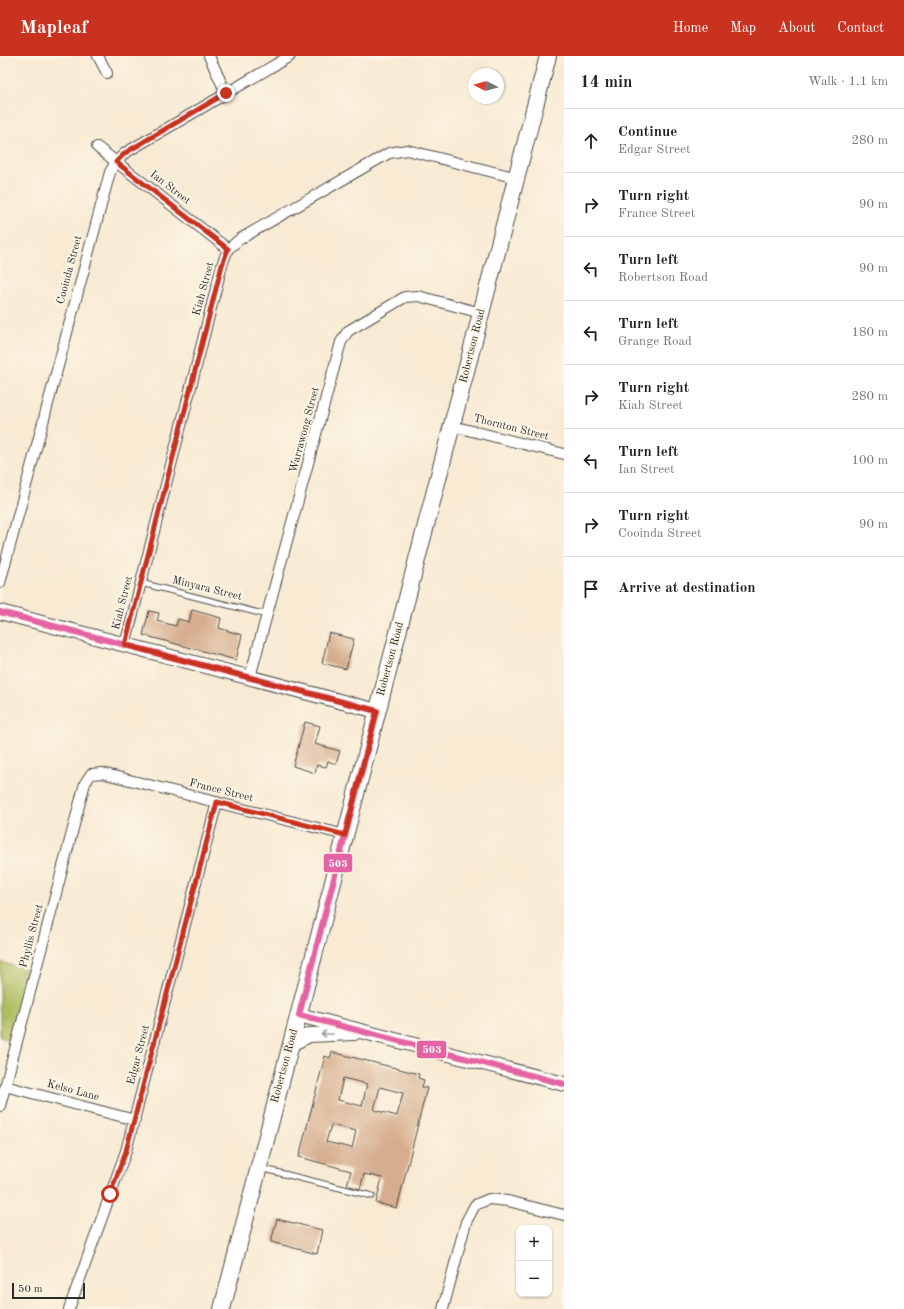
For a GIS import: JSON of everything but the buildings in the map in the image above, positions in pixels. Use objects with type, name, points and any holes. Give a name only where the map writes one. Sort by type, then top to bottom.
[{"type":"main road","name":"Robertson Road","points":[[222,1309],[548,56]]},
{"type":"main road","points":[[0,612],[377,711]]},
{"type":"main road","points":[[299,1015],[564,1084]]},
{"type":"main road","points":[[291,1044],[309,1035],[341,1034],[364,1031]]},
{"type":"street","points":[[98,56],[107,73]]},
{"type":"street","points":[[209,56],[226,93]]},
{"type":"street","name":"Cooinda Street","points":[[0,584],[103,193],[110,172],[116,162],[136,145],[290,56]]},
{"type":"street","name":"Ian Street","points":[[97,146],[228,249]]},
{"type":"street","points":[[228,249],[240,239],[389,153],[407,150],[517,178]]},
{"type":"street","name":"Kiah Street","points":[[125,645],[220,272],[228,249]]},
{"type":"street","name":"Warrawong Street","points":[[250,677],[341,342],[348,331],[405,297],[418,296],[481,313]]},
{"type":"street","name":"Thornton Street","points":[[452,426],[564,453]]},
{"type":"street","name":"France Street","points":[[91,774],[102,773],[345,835]]},
{"type":"street","name":"Phyllis Street","points":[[0,1106],[85,783],[91,774]]},
{"type":"street","name":"Edgar Street","points":[[69,1309],[126,1151],[217,802]]},
{"type":"street","name":"Kelso Lane","points":[[5,1086],[134,1120]]},
{"type":"street","points":[[443,1309],[466,1222],[475,1205],[489,1199],[508,1201],[564,1216]]},
{"type":"lane","name":"Minyara Street","points":[[141,583],[267,615]]},
{"type":"lane","points":[[259,1168],[372,1196]]},
{"type":"green space","points":[[0,962],[27,969],[10,1040],[0,1037]]},
{"type":"transit line","name":"503","points":[[0,612],[377,711]]},
{"type":"transit line","name":"503","points":[[299,1015],[377,711]]},
{"type":"transit line","name":"503","points":[[299,1015],[564,1084]]},
{"type":"route","points":[[110,1194],[126,1151],[217,802],[345,835],[377,711],[125,645],[222,265],[228,249],[116,162],[125,153],[142,142],[226,93]]}]
